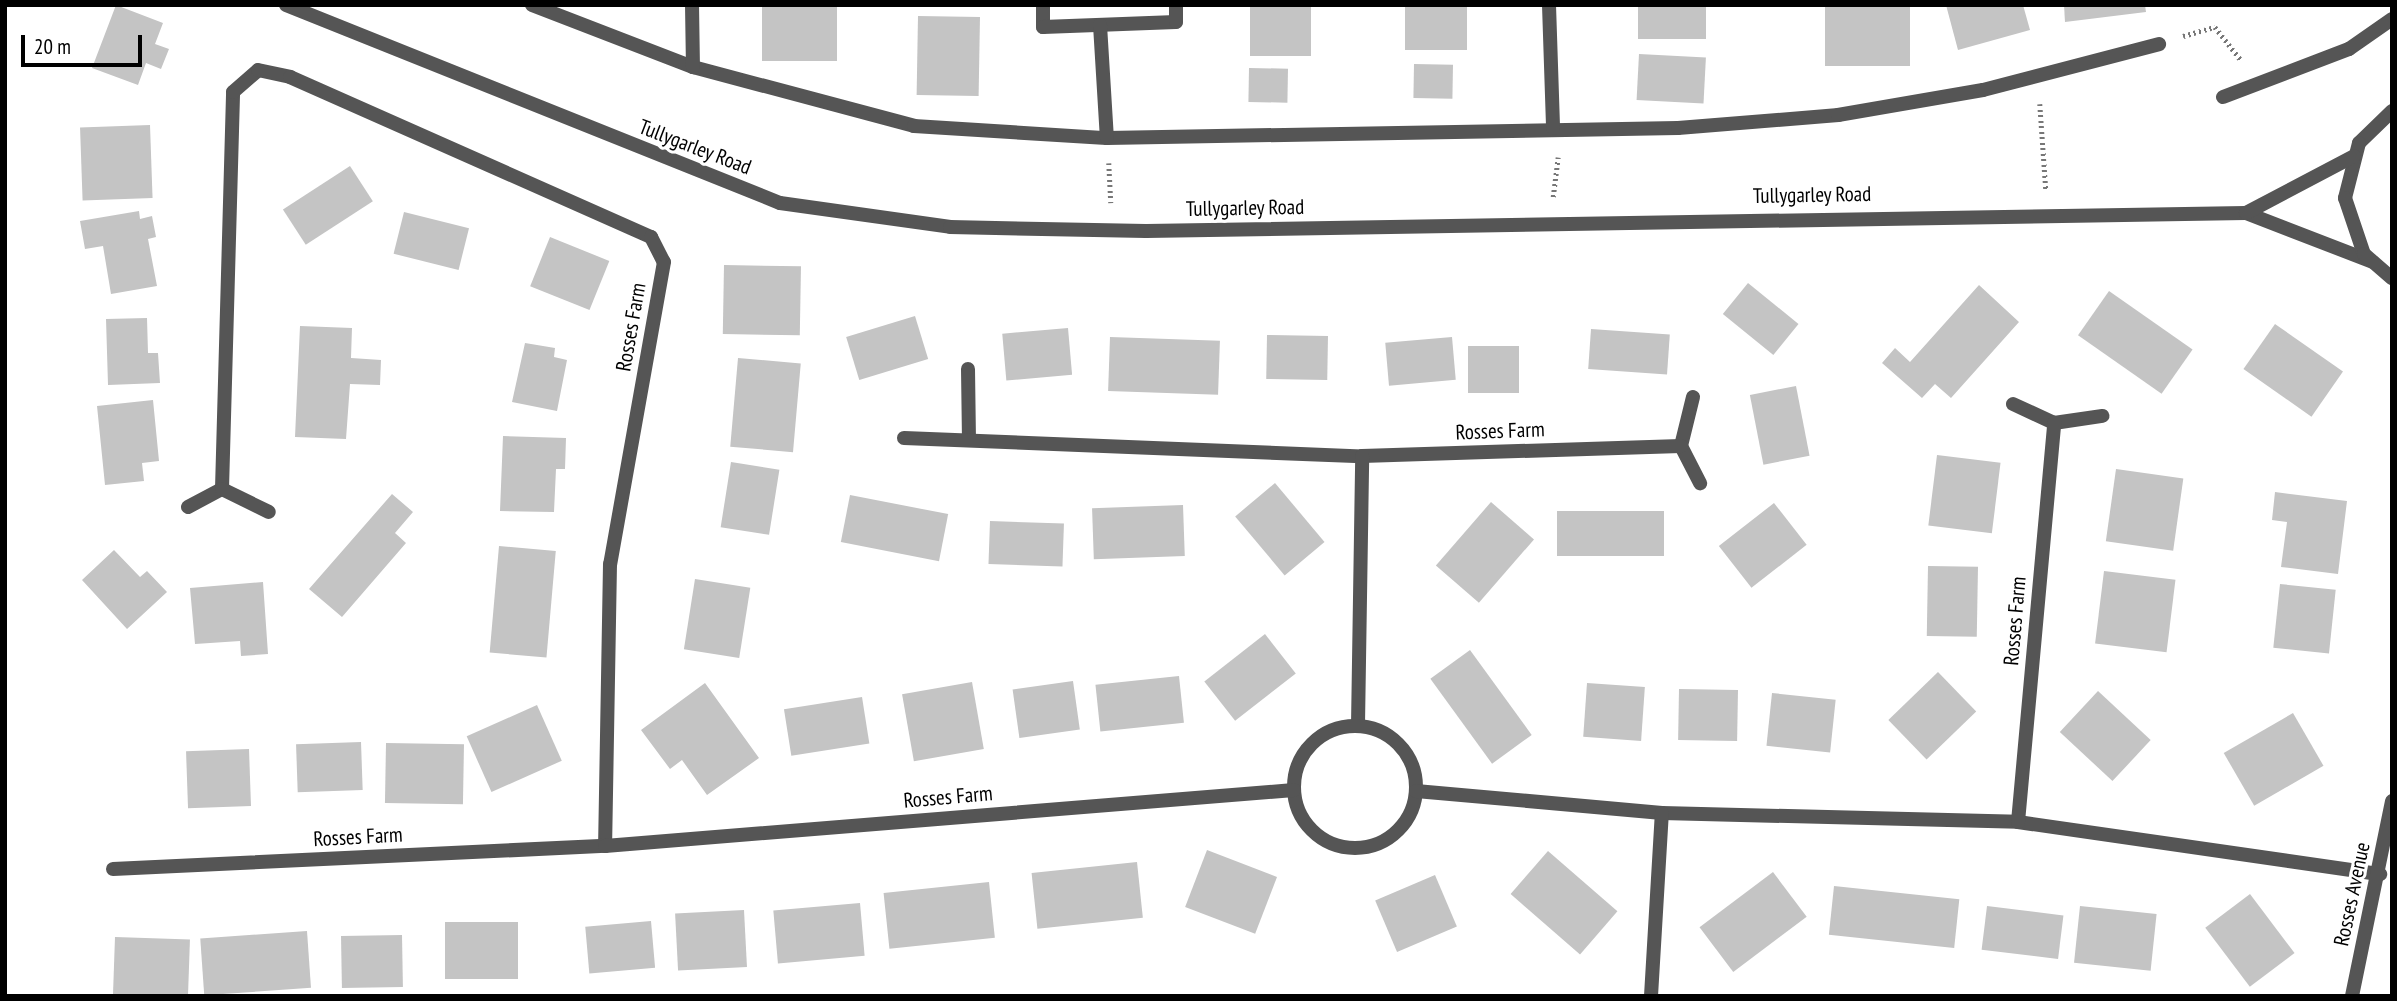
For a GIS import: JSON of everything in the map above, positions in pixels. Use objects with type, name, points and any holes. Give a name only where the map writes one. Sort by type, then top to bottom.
[{"type":"street","name":"Tullygarley Road","points":[[286,5],[780,203],[950,226],[1113,230],[2048,212],[2246,213],[2373,262]]},
{"type":"street","points":[[532,5],[693,67],[914,126],[1107,138],[1553,128],[1678,128],[1838,115],[2038,75],[2159,44]]},
{"type":"street","points":[[568,21],[569,5]]},
{"type":"street","points":[[692,5],[693,67]]},
{"type":"street","points":[[1043,5],[1044,27],[1176,22],[1176,5]]},
{"type":"street","points":[[1549,5],[1553,128]]},
{"type":"street","points":[[2223,97],[2349,49],[2392,19]]},
{"type":"street","points":[[1100,24],[1107,138]]},
{"type":"street","name":"Rosses Farm","points":[[222,489],[233,92],[258,70],[290,77],[651,237],[664,261],[610,564],[606,846]]},
{"type":"street","points":[[2390,280],[2373,262],[2350,228],[2345,198],[2354,156],[2392,111]]},
{"type":"street","name":"Tullygarley Road","points":[[2246,213],[2354,156]]},
{"type":"street","points":[[968,369],[969,439]]},
{"type":"street","points":[[1693,397],[1681,446],[1700,483]]},
{"type":"street","points":[[2013,404],[2054,423],[2102,416]]},
{"type":"street","name":"Rosses Farm","points":[[2018,822],[2054,423]]},
{"type":"street","name":"Rosses Farm","points":[[904,438],[1362,456],[1681,446]]},
{"type":"street","points":[[1358,726],[1362,456]]},
{"type":"street","points":[[188,507],[222,489],[270,512]]},
{"type":"street","points":[[1358,726],[1377,730],[1407,754],[1416,791],[1401,828],[1384,841],[1354,848],[1325,840],[1309,828],[1294,790],[1302,757],[1312,744],[1358,726]]},
{"type":"street","name":"Rosses Farm","points":[[113,869],[606,846],[1294,790]]},
{"type":"street","points":[[1416,791],[1662,813],[2018,822],[2380,874]]},
{"type":"street","name":"Rosses Avenue","points":[[2352,996],[2380,874],[2392,802]]},
{"type":"street","points":[[1651,996],[1662,813]]},
{"type":"path","points":[[2159,44],[2215,27],[2259,83]]},
{"type":"path","points":[[2038,75],[2048,212]]},
{"type":"path","points":[[1551,222],[1558,154],[1553,128]]},
{"type":"path","points":[[1107,138],[1113,230]]},
{"type":"building","points":[[116,5],[163,23],[155,44],[169,49],[161,69],[146,63],[138,85],[92,68]]},
{"type":"building","points":[[762,5],[837,5],[837,61],[762,61]]},
{"type":"building","points":[[1250,5],[1311,5],[1311,56],[1250,56]]},
{"type":"building","points":[[1405,5],[1467,5],[1467,50],[1405,50]]},
{"type":"building","points":[[1638,5],[1706,5],[1706,39],[1638,39]]},
{"type":"building","points":[[1825,5],[1910,5],[1910,66],[1825,66]]},
{"type":"building","points":[[1946,5],[2023,5],[2030,30],[1958,50]]},
{"type":"building","points":[[2064,5],[2145,5],[2146,12],[2065,22]]},
{"type":"building","points":[[918,16],[980,17],[979,96],[917,95]]},
{"type":"building","points":[[1639,54],[1706,58],[1704,103],[1637,100]]},
{"type":"building","points":[[1414,64],[1453,65],[1452,99],[1413,98]]},
{"type":"building","points":[[1249,68],[1288,69],[1287,103],[1248,102]]},
{"type":"building","points":[[150,125],[153,198],[83,200],[80,127]]},
{"type":"building","points":[[350,166],[373,201],[306,245],[283,210]]},
{"type":"building","points":[[139,211],[140,219],[152,216],[156,237],[148,239],[157,286],[111,294],[103,246],[85,249],[80,221]]},
{"type":"building","points":[[404,212],[469,228],[459,270],[394,254]]},
{"type":"building","points":[[550,237],[609,261],[589,310],[530,286]]},
{"type":"building","points":[[724,265],[801,266],[800,335],[723,334]]},
{"type":"building","points":[[1748,283],[1799,324],[1773,355],[1723,314]]},
{"type":"building","points":[[1979,285],[2019,322],[1951,398],[1935,384],[1922,398],[1882,363],[1895,348],[1910,362]]},
{"type":"building","points":[[2109,291],[2193,350],[2162,394],[2078,335]]},
{"type":"building","points":[[915,316],[928,359],[859,380],[846,337]]},
{"type":"building","points":[[147,318],[148,353],[158,353],[160,383],[108,385],[106,319]]},
{"type":"building","points":[[2275,324],[2343,372],[2311,417],[2243,369]]},
{"type":"building","points":[[300,326],[352,328],[351,358],[381,360],[380,385],[350,384],[346,439],[295,437]]},
{"type":"building","points":[[1068,328],[1072,375],[1006,381],[1002,334]]},
{"type":"building","points":[[1591,329],[1670,335],[1667,374],[1588,369]]},
{"type":"building","points":[[1267,335],[1328,336],[1327,380],[1266,379]]},
{"type":"building","points":[[1110,337],[1220,341],[1218,395],[1108,391]]},
{"type":"building","points":[[1452,337],[1456,380],[1389,386],[1385,343]]},
{"type":"building","points":[[525,343],[555,348],[554,357],[567,360],[557,411],[512,402]]},
{"type":"building","points":[[1468,346],[1519,346],[1519,393],[1468,393]]},
{"type":"building","points":[[738,358],[801,363],[793,452],[730,447]]},
{"type":"building","points":[[1796,386],[1810,456],[1763,465],[1750,395]]},
{"type":"building","points":[[153,400],[159,461],[142,463],[144,481],[105,485],[97,406]]},
{"type":"building","points":[[503,436],[566,438],[565,469],[556,469],[554,512],[500,511]]},
{"type":"building","points":[[1937,455],[2001,463],[1992,533],[1928,525]]},
{"type":"building","points":[[731,462],[779,470],[769,535],[721,527]]},
{"type":"building","points":[[2116,469],[2183,478],[2173,551],[2106,541]]},
{"type":"building","points":[[1275,483],[1324,542],[1285,575],[1235,516]]},
{"type":"building","points":[[2275,492],[2347,501],[2338,574],[2281,567],[2287,522],[2272,520]]},
{"type":"building","points":[[392,494],[413,512],[395,533],[406,543],[342,617],[309,589]]},
{"type":"building","points":[[850,495],[948,514],[939,561],[841,542]]},
{"type":"building","points":[[1491,502],[1534,539],[1479,603],[1436,565]]},
{"type":"building","points":[[1774,503],[1807,545],[1751,588],[1719,546]]},
{"type":"building","points":[[1183,505],[1185,556],[1094,559],[1092,508]]},
{"type":"building","points":[[1557,511],[1664,511],[1664,556],[1557,556]]},
{"type":"building","points":[[990,521],[1064,524],[1062,567],[988,564]]},
{"type":"building","points":[[499,546],[556,551],[546,658],[490,653]]},
{"type":"building","points":[[114,550],[140,577],[147,571],[167,592],[127,629],[82,580]]},
{"type":"building","points":[[1928,566],[1978,567],[1977,637],[1927,636]]},
{"type":"building","points":[[2104,571],[2175,580],[2167,652],[2095,643]]},
{"type":"building","points":[[695,579],[750,588],[739,658],[684,649]]},
{"type":"building","points":[[263,582],[268,654],[241,656],[240,641],[195,644],[190,588]]},
{"type":"building","points":[[2280,584],[2336,590],[2329,654],[2273,648]]},
{"type":"building","points":[[1265,634],[1296,673],[1235,721],[1204,681]]},
{"type":"building","points":[[1470,650],[1532,735],[1492,764],[1430,679]]},
{"type":"building","points":[[1938,672],[1976,712],[1927,759],[1888,720]]},
{"type":"building","points":[[1179,676],[1184,723],[1100,732],[1095,685]]},
{"type":"building","points":[[1073,681],[1080,730],[1019,738],[1013,689]]},
{"type":"building","points":[[972,682],[984,749],[914,761],[902,694]]},
{"type":"building","points":[[705,683],[759,758],[707,795],[682,760],[670,769],[641,730]]},
{"type":"building","points":[[1587,683],[1645,687],[1641,741],[1583,737]]},
{"type":"building","points":[[1679,689],[1738,690],[1737,741],[1678,740]]},
{"type":"building","points":[[2098,691],[2151,740],[2112,781],[2060,732]]},
{"type":"building","points":[[1772,693],[1836,700],[1830,752],[1766,746]]},
{"type":"building","points":[[862,697],[869,743],[791,756],[784,709]]},
{"type":"building","points":[[537,705],[562,761],[491,792],[467,736]]},
{"type":"building","points":[[2293,713],[2324,766],[2254,806],[2224,753]]},
{"type":"building","points":[[361,742],[363,790],[298,792],[296,744]]},
{"type":"building","points":[[386,743],[464,744],[463,804],[385,803]]},
{"type":"building","points":[[249,749],[251,806],[188,808],[186,751]]},
{"type":"building","points":[[1207,850],[1277,877],[1255,934],[1185,907]]},
{"type":"building","points":[[1548,851],[1617,911],[1580,954],[1511,894]]},
{"type":"building","points":[[1137,862],[1143,918],[1037,929],[1032,873]]},
{"type":"building","points":[[1773,872],[1807,917],[1733,972],[1700,927]]},
{"type":"building","points":[[1435,875],[1457,927],[1397,952],[1375,900]]},
{"type":"building","points":[[989,882],[995,938],[889,949],[884,893]]},
{"type":"building","points":[[1834,886],[1959,899],[1954,948],[1829,935]]},
{"type":"building","points":[[2250,894],[2295,953],[2250,987],[2205,928]]},
{"type":"building","points":[[860,903],[865,956],[778,963],[773,911]]},
{"type":"building","points":[[1987,906],[2063,915],[2058,959],[1982,950]]},
{"type":"building","points":[[2080,906],[2157,914],[2151,971],[2074,963]]},
{"type":"building","points":[[744,910],[747,967],[678,971],[675,914]]},
{"type":"building","points":[[651,921],[655,968],[589,974],[585,927]]},
{"type":"building","points":[[445,922],[518,922],[518,979],[445,979]]},
{"type":"building","points":[[307,931],[311,988],[204,995],[200,938]]},
{"type":"building","points":[[402,935],[403,987],[342,988],[341,936]]},
{"type":"building","points":[[115,937],[190,940],[188,996],[113,996]]}]
